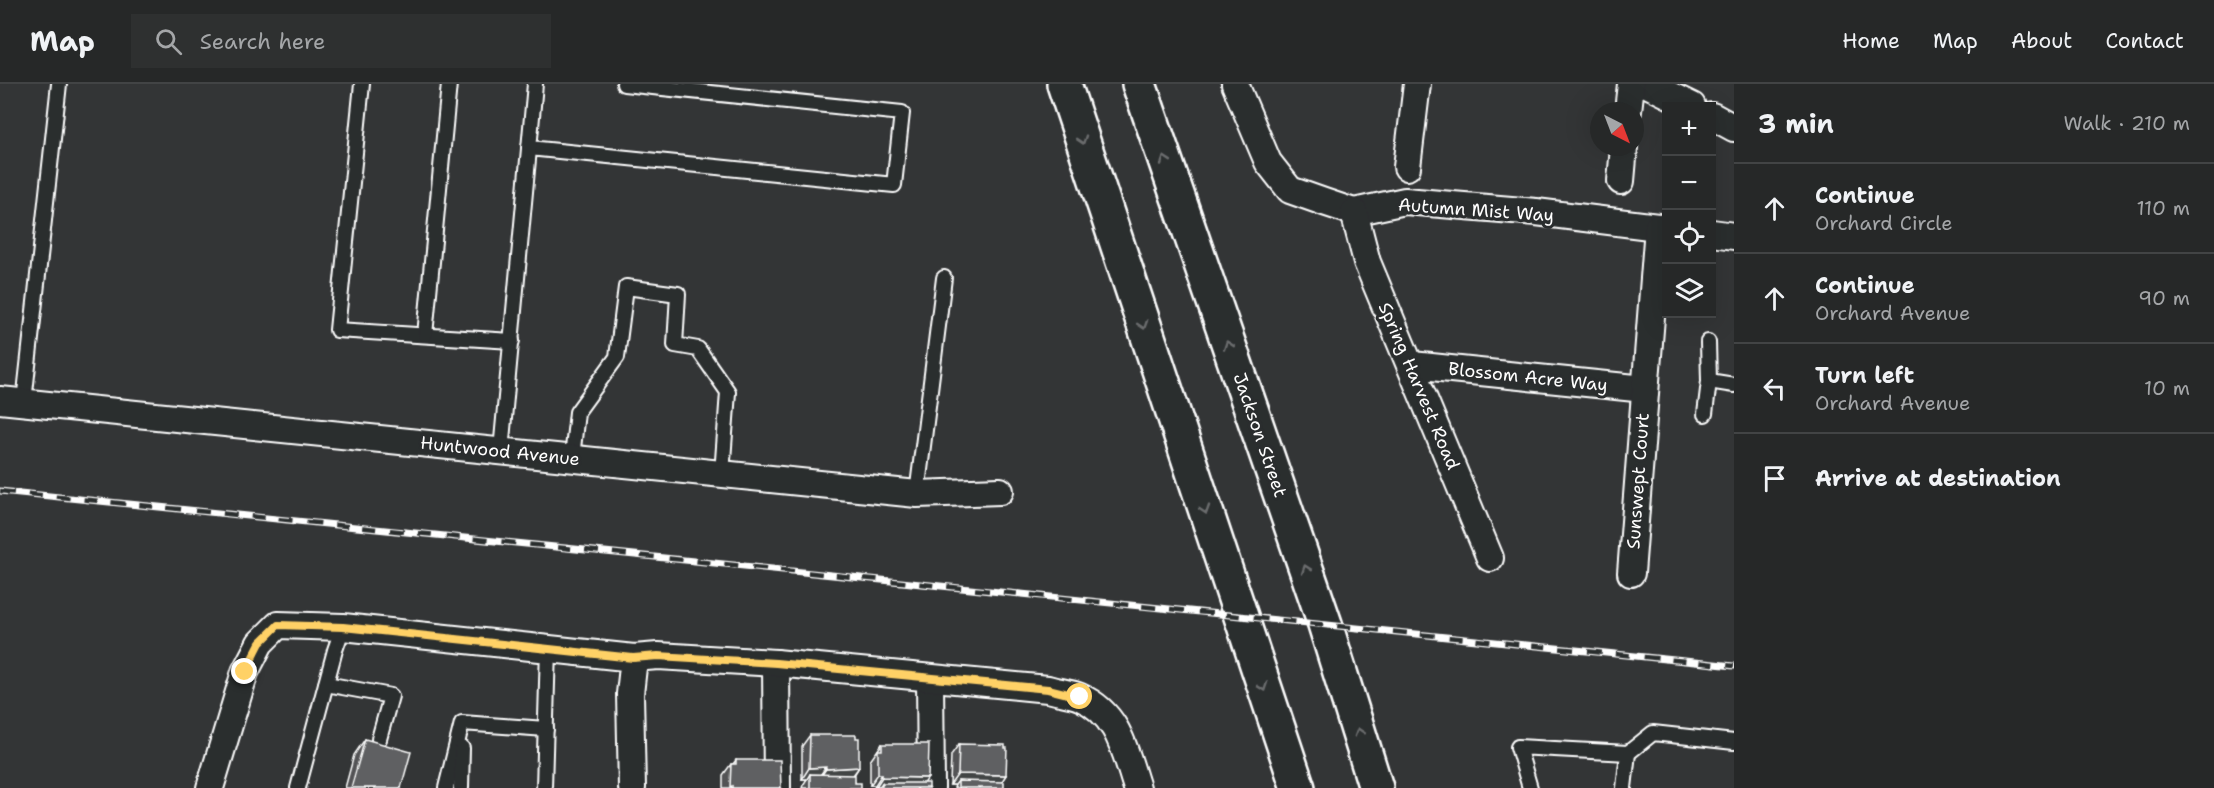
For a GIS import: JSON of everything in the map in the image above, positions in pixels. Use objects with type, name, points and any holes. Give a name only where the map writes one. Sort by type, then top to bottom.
[{"type":"main road","points":[[1064,84],[1298,788]]},
{"type":"main road","name":"Jackson Street","points":[[1139,84],[1324,624],[1376,788]]},
{"type":"street","points":[[1235,84],[1268,162],[1290,190],[1354,212]]},
{"type":"street","points":[[1407,167],[1417,84]]},
{"type":"street","points":[[1629,102],[1631,84]]},
{"type":"street","points":[[1647,84],[1684,102]]},
{"type":"street","points":[[1716,118],[1734,128]]},
{"type":"street","points":[[1621,181],[1623,156]]},
{"type":"street","name":"Autumn Mist Way","points":[[1354,212],[1405,201],[1536,212],[1662,227]]},
{"type":"street","name":"Spring Harvest Road","points":[[1354,212],[1367,262],[1412,365],[1490,558]]},
{"type":"street","name":"Sunswept Court","points":[[1630,573],[1645,389],[1662,227]]},
{"type":"street","points":[[1716,234],[1734,236]]},
{"type":"street","name":"Blossom Acre Way","points":[[1412,365],[1645,389]]},
{"type":"street","name":"Huntwood Avenue","points":[[12,401],[917,494],[1000,491]]},
{"type":"street","points":[[210,788],[245,672],[260,643],[278,625],[343,627],[633,658],[658,656],[776,663],[1048,689],[1080,697],[1100,710],[1119,731],[1137,788]]},
{"type":"street","points":[[632,788],[630,694],[633,658]]},
{"type":"street","points":[[776,663],[777,788]]},
{"type":"street","points":[[930,678],[931,788]]},
{"type":"lane","points":[[12,401],[59,84]]},
{"type":"lane","points":[[362,84],[337,330],[512,341]]},
{"type":"lane","points":[[425,335],[449,84]]},
{"type":"lane","points":[[501,451],[535,84]]},
{"type":"lane","points":[[529,148],[894,185],[902,113],[624,84]]},
{"type":"lane","points":[[917,494],[944,278]]},
{"type":"lane","points":[[572,458],[577,412],[617,357],[626,286],[678,294],[675,345],[698,349],[728,392],[722,474]]},
{"type":"lane","points":[[1705,414],[1709,381],[1708,342]]},
{"type":"lane","points":[[1709,381],[1734,385]]},
{"type":"lane","points":[[298,788],[343,627]]},
{"type":"lane","points":[[544,788],[548,648]]},
{"type":"lane","points":[[326,684],[391,696],[379,739]]},
{"type":"lane","points":[[462,723],[546,729]]},
{"type":"lane","points":[[446,788],[462,723]]},
{"type":"lane","points":[[461,788],[462,723]]},
{"type":"lane","points":[[1530,788],[1518,747],[1628,753],[1653,733],[1734,742]]},
{"type":"lane","points":[[1624,788],[1628,753]]},
{"type":"building","points":[[810,735],[856,735],[856,738],[859,738],[859,767],[809,768]]},
{"type":"building","points":[[365,739],[411,752],[401,788],[351,788]]},
{"type":"building","points":[[882,744],[929,744],[928,778],[882,777],[882,774],[878,774],[878,750],[882,750]]},
{"type":"building","points":[[959,744],[1005,745],[1007,748],[1006,775],[958,774]]},
{"type":"building","points":[[736,760],[780,760],[781,788],[730,787],[731,764],[736,764]]},
{"type":"building","points":[[810,774],[855,775],[855,783],[861,783],[861,788],[810,788]]},
{"type":"building","points":[[958,781],[1004,782],[1004,788],[958,788]]},
{"type":"building","points":[[882,783],[929,783],[929,788],[877,788],[877,786],[882,786]]},
{"type":"railway","points":[[0,491],[1734,666]]},
{"type":"route","points":[[245,672],[260,643],[278,625],[307,625],[633,658],[658,656],[776,663],[952,679],[1048,689],[1080,697]]}]
